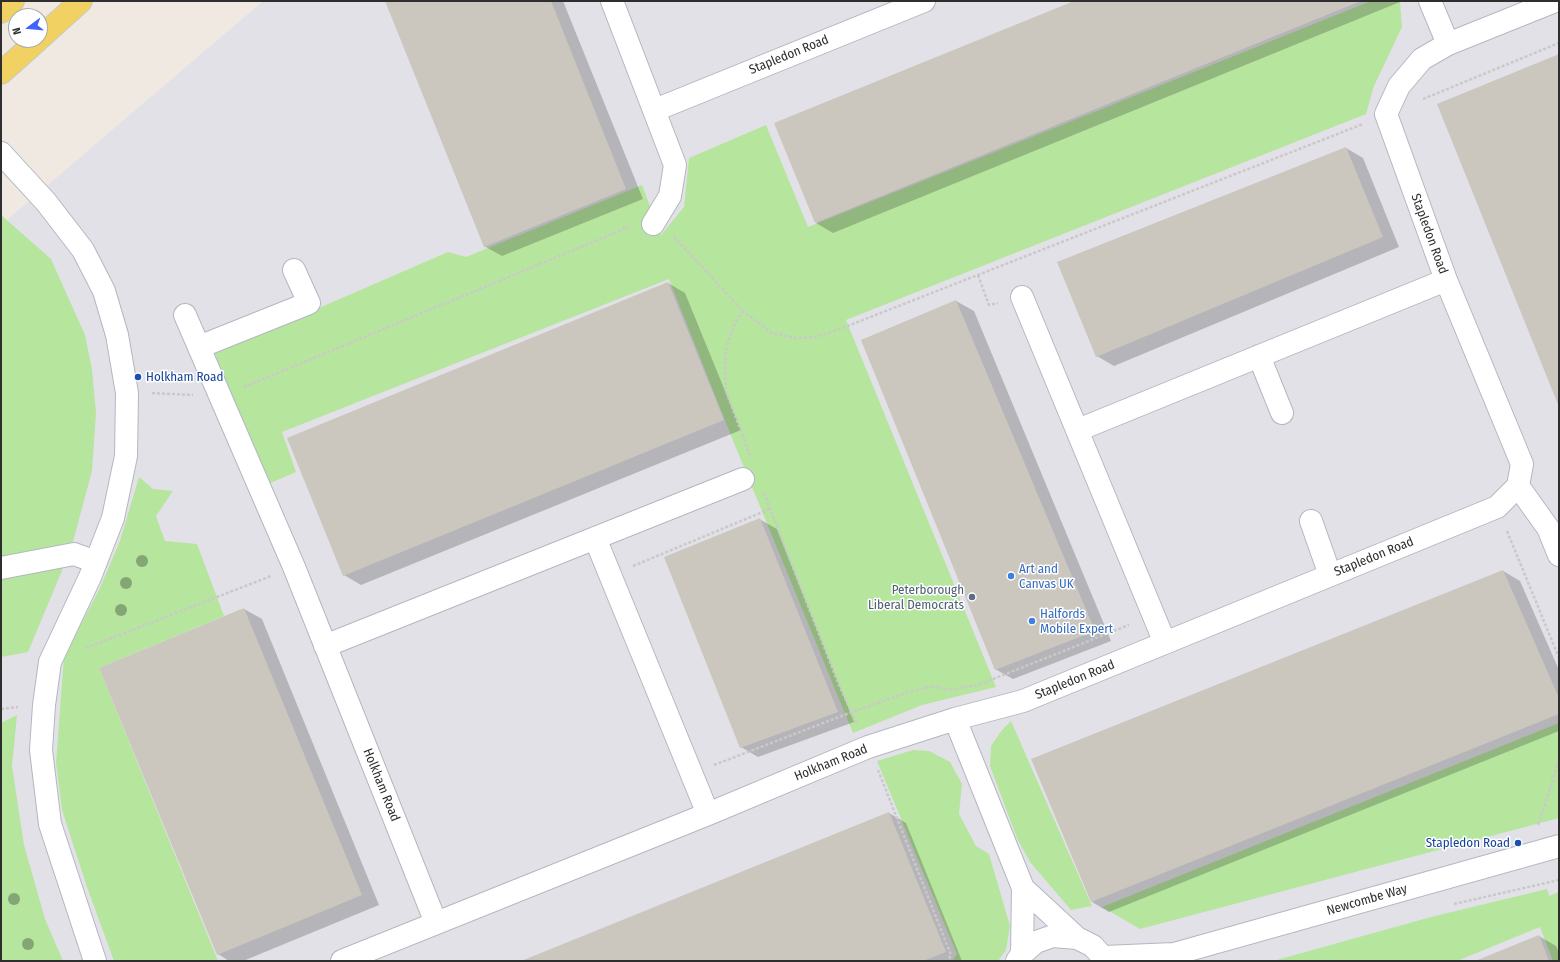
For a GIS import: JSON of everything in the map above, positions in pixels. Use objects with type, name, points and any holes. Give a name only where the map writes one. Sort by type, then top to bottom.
[{"type":"main road","points":[[1,12],[13,1]]},
{"type":"main road","points":[[48,31],[81,1]]},
{"type":"main road","points":[[1,73],[29,48]]},
{"type":"street","points":[[612,1],[675,165],[670,196],[653,224]]},
{"type":"street","name":"Stapledon Road","points":[[655,110],[924,1]]},
{"type":"street","points":[[1430,1],[1448,44]]},
{"type":"street","points":[[1386,114],[1399,86],[1422,59],[1448,44],[1555,1]]},
{"type":"street","name":"Stapledon Road","points":[[955,718],[1023,701],[1497,507],[1518,486],[1522,464],[1446,280],[1386,114]]},
{"type":"street","points":[[1,154],[46,202],[83,250],[104,291],[117,335],[127,393],[126,456],[113,518],[96,562],[50,662],[44,705],[41,750],[50,824],[95,961]]},
{"type":"street","points":[[199,347],[309,303],[294,270]]},
{"type":"street","points":[[1078,430],[1446,280]]},
{"type":"street","points":[[1022,297],[1165,643]]},
{"type":"street","name":"Holkham Road","points":[[185,315],[294,567],[436,923]]},
{"type":"street","points":[[1259,356],[1282,413]]},
{"type":"street","points":[[326,646],[595,538],[752,483]]},
{"type":"street","points":[[1518,486],[1548,528],[1559,555]]},
{"type":"street","points":[[1311,522],[1330,575]]},
{"type":"street","points":[[595,538],[708,814]]},
{"type":"street","points":[[1,568],[25,562],[74,554],[96,562]]},
{"type":"street","points":[[955,718],[1024,888],[1077,938],[1093,946],[1105,959]]},
{"type":"street","name":"Holkham Road","points":[[342,961],[708,814],[868,747],[955,718]]},
{"type":"street","name":"Newcombe Way","points":[[1105,959],[1169,958],[1559,846]]},
{"type":"street","points":[[1020,957],[1024,888]]},
{"type":"street","points":[[1020,957],[1036,942],[1053,936],[1077,938]]},
{"type":"path","points":[[1422,99],[1559,43]]},
{"type":"path","points":[[127,393],[220,397],[623,229],[636,225],[653,224],[672,235],[744,311],[772,333],[795,338],[816,337],[845,328],[1386,114]]},
{"type":"path","points":[[744,311],[735,323],[726,347],[726,391],[751,457]]},
{"type":"path","points":[[752,483],[770,509],[839,685],[868,747],[951,955],[948,961]]},
{"type":"path","points":[[1497,507],[1559,658]]},
{"type":"path","points":[[610,576],[770,509]]},
{"type":"path","points":[[50,662],[294,567]]},
{"type":"path","points":[[691,773],[909,692],[933,686],[948,690],[978,685],[1153,615]]},
{"type":"shaded area","points":[[263,1],[1559,1],[1559,961],[1,961],[1,235],[7,220]]},
{"type":"green space","points":[[1371,1],[1400,1],[1402,27],[1374,86],[1366,114],[846,320],[996,687],[922,705],[853,733],[734,443],[669,279],[282,432],[296,472],[268,484],[248,442],[215,353],[448,252],[466,257],[642,185],[661,235],[684,207],[689,158],[766,125],[808,227]]},
{"type":"green space","points":[[1,215],[51,259],[85,335],[92,369],[96,413],[92,471],[71,549],[28,652],[1,657]]},
{"type":"green space","points":[[139,477],[153,489],[173,491],[156,516],[165,541],[197,544],[224,616],[99,668],[218,961],[114,961],[87,887],[62,810],[56,763],[64,656],[99,590],[120,541]]},
{"type":"green space","points":[[17,715],[12,766],[24,845],[45,919],[63,961],[1,961],[1,723]]},
{"type":"green space","points":[[1011,721],[1092,906],[1071,910],[1030,862],[1017,838],[990,766],[991,746],[1002,730]]},
{"type":"green space","points":[[1559,723],[1559,818],[1140,929],[1102,907]]},
{"type":"green space","points":[[913,750],[929,751],[950,762],[962,784],[959,814],[976,846],[989,854],[1010,926],[1006,950],[998,961],[952,961],[957,954],[877,761]]},
{"type":"green space","points":[[1547,889],[1549,896],[1559,892],[1559,961],[1553,961],[1540,927],[1457,961],[1273,961],[1431,917]]},
{"type":"building","points":[[385,1],[551,1],[626,189],[484,247]]},
{"type":"building","points":[[1074,1],[1361,1],[815,223],[774,123]]},
{"type":"building","points":[[1559,54],[1559,407],[1437,104]]},
{"type":"building","points":[[1346,147],[1383,237],[1096,357],[1057,262]]},
{"type":"building","points":[[668,282],[724,420],[343,576],[287,438]]},
{"type":"building","points":[[956,300],[1095,631],[995,670],[861,340]]},
{"type":"building","points":[[760,518],[838,712],[740,748],[664,557]]},
{"type":"building","points":[[1503,570],[1559,698],[1559,714],[1091,902],[1031,759]]},
{"type":"building","points":[[244,608],[362,895],[217,955],[99,668]]},
{"type":"building","points":[[889,812],[946,952],[923,961],[521,961]]},
{"type":"building","points":[[1539,935],[1549,961],[1475,961]]},
{"type":"place","name":"Holkham Road","points":[[138,377]]},
{"type":"place","name":"Art and Canvas UK","points":[[1011,576]]},
{"type":"place","name":"Peterborough Liberal Democrats","points":[[972,597]]},
{"type":"place","name":"Halfords Mobile Expert","points":[[1032,621]]},
{"type":"place","name":"Stapledon Road","points":[[1518,843]]}]
